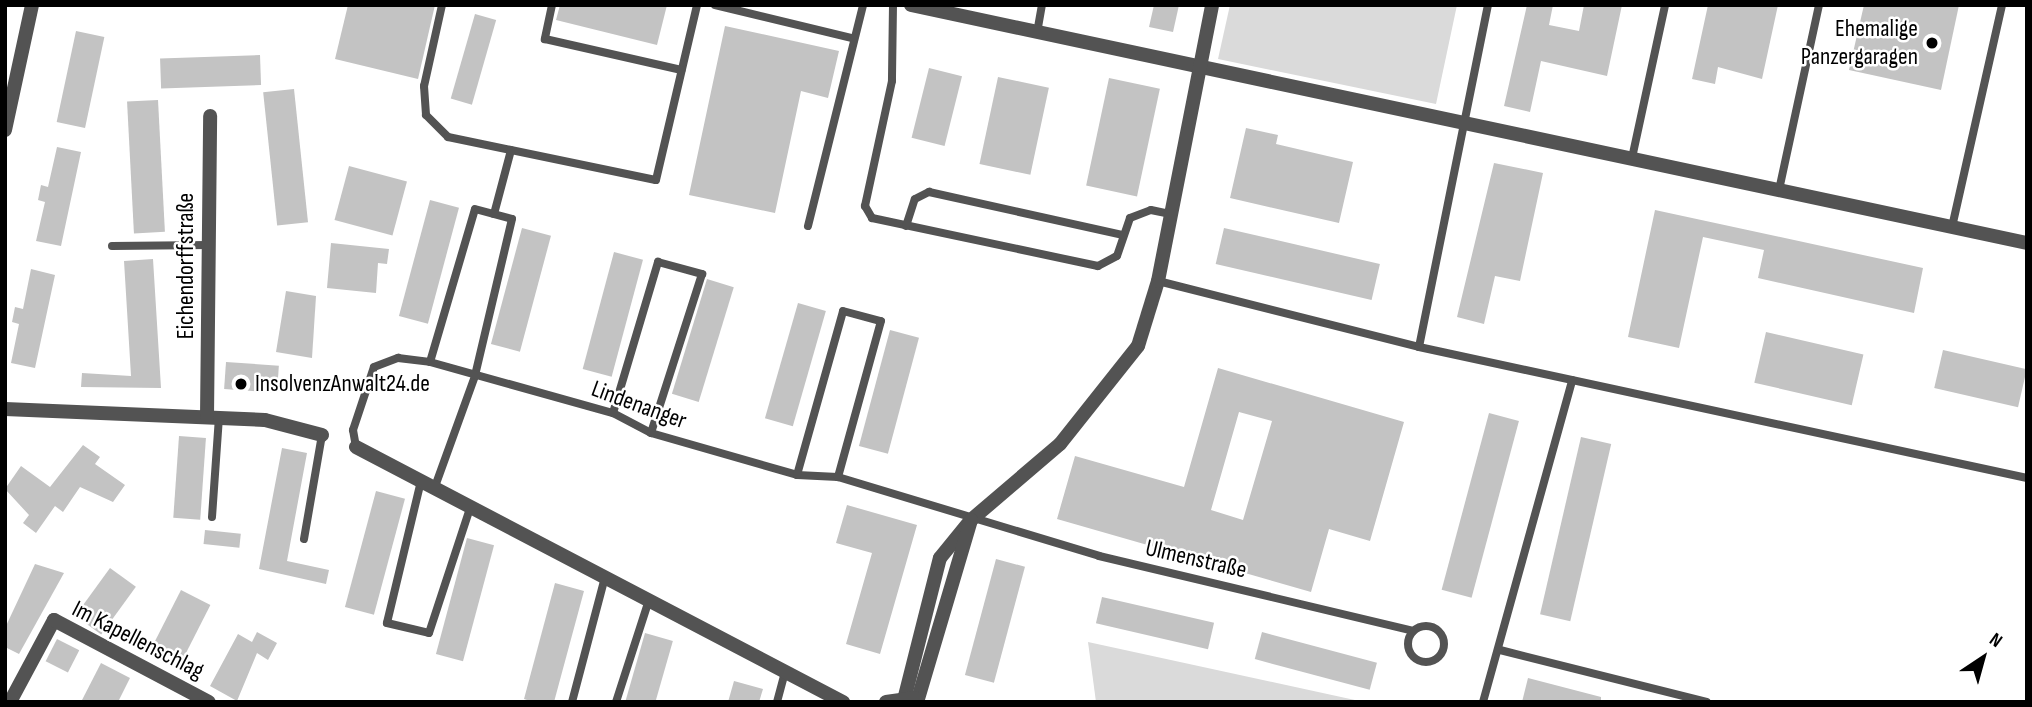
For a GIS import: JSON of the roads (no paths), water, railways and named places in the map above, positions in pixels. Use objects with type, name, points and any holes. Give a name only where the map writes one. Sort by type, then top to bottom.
[{"type":"street","points":[[5,130],[10,90],[32,5]]},
{"type":"street","points":[[911,5],[2027,243]]},
{"type":"street","points":[[886,702],[915,699],[971,520],[1060,444],[1102,398],[1138,346],[1158,281],[1212,5]]},
{"type":"street","name":"Eichendorffstraße","points":[[210,116],[209,245],[213,417]]},
{"type":"street","points":[[5,409],[213,417],[322,435]]},
{"type":"street","points":[[356,447],[785,671],[823,697],[843,702]]},
{"type":"street","name":"Im Kapellenschlag","points":[[10,702],[54,621],[209,702]]},
{"type":"lane","points":[[442,5],[424,86],[426,115],[448,137],[656,180],[698,5]]},
{"type":"lane","points":[[552,5],[545,38],[682,69]]},
{"type":"lane","points":[[715,5],[851,38]]},
{"type":"lane","points":[[808,226],[851,38],[863,5]]},
{"type":"lane","points":[[893,5],[892,81],[864,206],[872,218],[1098,266],[1113,262],[1123,235],[1136,214],[1170,214]]},
{"type":"lane","points":[[1037,33],[1042,5]]},
{"type":"lane","points":[[1419,347],[1488,5]]},
{"type":"lane","points":[[1632,158],[1665,5]]},
{"type":"lane","points":[[1779,190],[1819,5]]},
{"type":"lane","points":[[1952,227],[2002,5]]},
{"type":"lane","points":[[494,214],[511,150]]},
{"type":"lane","points":[[906,226],[915,199],[929,192],[1123,235]]},
{"type":"lane","points":[[430,362],[475,209],[512,219],[475,376],[428,485],[387,623],[429,633],[470,508]]},
{"type":"lane","points":[[112,246],[209,245]]},
{"type":"lane","points":[[613,413],[658,262],[702,274],[651,433]]},
{"type":"lane","points":[[1158,281],[1419,347],[2027,478]]},
{"type":"lane","points":[[797,475],[843,311],[881,321],[838,477]]},
{"type":"lane","name":"Lindenanger","points":[[356,447],[353,430],[374,367],[398,358],[430,362],[613,413],[651,433],[797,475],[838,477],[971,520]]},
{"type":"lane","points":[[1483,702],[1500,650],[1572,380]]},
{"type":"lane","points":[[212,517],[213,417]]},
{"type":"lane","points":[[304,539],[322,435]]},
{"type":"lane","name":"Ulmenstraße","points":[[971,520],[1413,631]]},
{"type":"lane","points":[[572,702],[605,577]]},
{"type":"lane","points":[[616,702],[649,600]]},
{"type":"lane","points":[[1429,626],[1440,633],[1443,647],[1436,658],[1421,661],[1412,654],[1413,631],[1429,626]]},
{"type":"lane","points":[[1500,650],[1707,702]]},
{"type":"lane","points":[[777,702],[785,671]]},
{"type":"place","name":"Ehemalige Panzergaragen","points":[[1932,43]]},
{"type":"place","name":"InsolvenzAnwalt24.de","points":[[241,384]]}]
